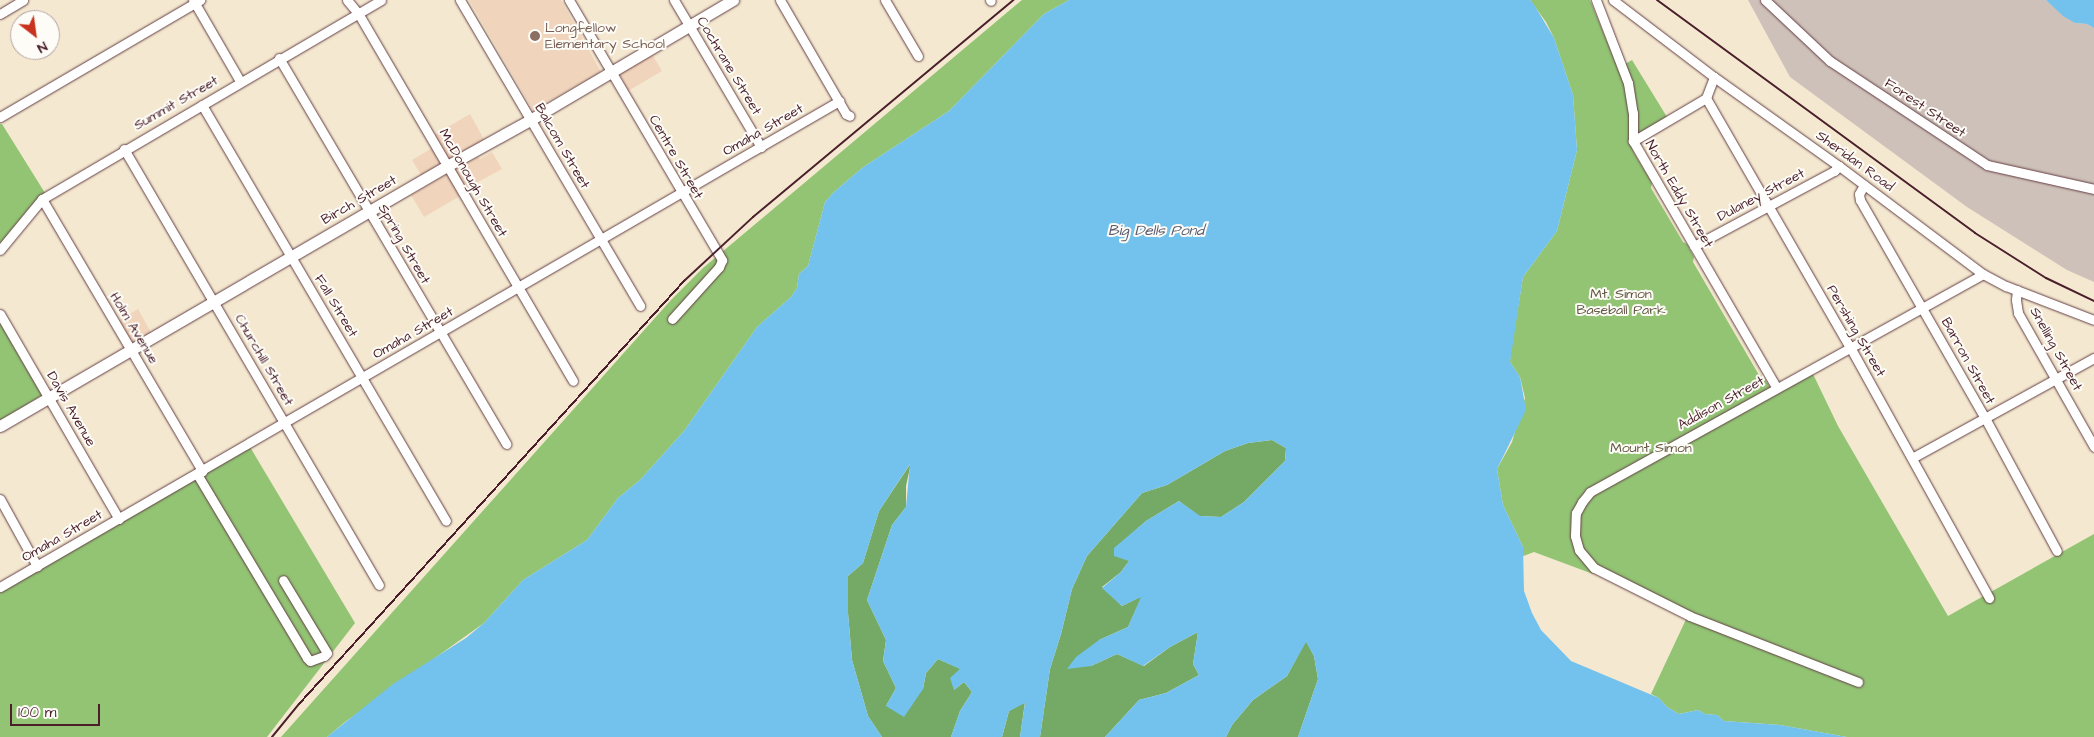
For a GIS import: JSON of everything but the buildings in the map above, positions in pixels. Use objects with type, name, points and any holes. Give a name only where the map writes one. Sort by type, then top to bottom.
[{"type":"main road","name":"Birch Street","points":[[0,426],[447,166],[530,120],[732,0]]},
{"type":"street","points":[[0,14],[23,0]]},
{"type":"street","name":"McDonough Street","points":[[347,0],[358,13],[573,381]]},
{"type":"street","name":"Summit Street","points":[[0,250],[42,199],[278,58],[381,0]]},
{"type":"street","name":"Balcom Street","points":[[460,0],[640,306]]},
{"type":"street","name":"Centre Street","points":[[569,0],[722,260],[719,267],[672,319]]},
{"type":"street","name":"Cochrane Street","points":[[674,0],[761,147]]},
{"type":"street","points":[[780,0],[839,102],[850,116]]},
{"type":"street","points":[[885,0],[918,56]]},
{"type":"street","name":"North Eddy Street","points":[[1596,0],[1628,83],[1633,113],[1633,141],[1776,387]]},
{"type":"street","name":"Sheridan Road","points":[[1613,0],[1714,77],[1839,166],[1983,274],[2017,290],[2094,320]]},
{"type":"street","name":"Forest Street","points":[[1765,0],[1830,61],[1987,166],[2094,189]]},
{"type":"street","points":[[0,117],[196,1],[240,81]]},
{"type":"street","name":"Spring Street","points":[[278,58],[506,444]]},
{"type":"street","points":[[1633,141],[1706,98],[1714,77]]},
{"type":"street","name":"Pershing Street","points":[[1706,98],[1850,347],[1989,598]]},
{"type":"street","name":"Omaha Street","points":[[0,587],[839,102]]},
{"type":"street","name":"Fall Street","points":[[202,105],[446,521]]},
{"type":"street","name":"Churchill Street","points":[[124,149],[379,585]]},
{"type":"street","name":"Dulaney Street","points":[[1694,246],[1769,207],[1834,171],[1839,166]]},
{"type":"street","name":"Barron Street","points":[[1864,185],[1859,194],[1860,200],[2057,551]]},
{"type":"street","name":"Holm Avenue","points":[[42,199],[131,350],[199,473],[307,658],[310,661],[324,656],[326,652],[283,580]]},
{"type":"street","name":"Addison Street","points":[[1858,682],[1690,616],[1594,568],[1582,555],[1575,536],[1576,513],[1590,492],[1776,387],[1983,274]]},
{"type":"street","name":"Snelling Street","points":[[2017,290],[2018,313],[2093,442]]},
{"type":"street","name":"Davis Avenue","points":[[0,314],[119,519]]},
{"type":"street","points":[[1912,458],[2094,358]]},
{"type":"street","points":[[0,499],[37,566]]},
{"type":"shaded area","name":"Longfellow Elementary School","points":[[469,0],[561,0],[601,72],[533,110]]},
{"type":"shaded area","points":[[1748,0],[2046,0],[2075,23],[2087,24],[2094,28],[2094,282],[2067,270],[1967,207],[1790,77]]},
{"type":"shaded area","points":[[652,54],[662,71],[628,91],[620,74]]},
{"type":"shaded area","points":[[470,114],[485,141],[423,178],[412,160],[439,144],[434,135]]},
{"type":"shaded area","points":[[492,152],[502,169],[458,193],[460,196],[424,217],[411,195],[478,157],[480,159]]},
{"type":"shaded area","points":[[138,309],[152,334],[134,344],[131,343],[118,321]]},
{"type":"green space","points":[[1022,0],[1069,0],[1044,14],[949,111],[862,168],[825,202],[808,266],[799,274],[797,288],[791,297],[757,327],[684,431],[640,480],[618,498],[587,540],[523,580],[484,623],[345,722],[327,737],[281,737],[671,300],[703,268]]},
{"type":"green space","name":"Mount Simon","points":[[1530,0],[1590,0],[1618,68],[1632,60],[1667,117],[1630,139],[1633,151],[1652,183],[1651,188],[1683,242],[1687,244],[1694,257],[1693,262],[1759,375],[1764,377],[1774,394],[1812,372],[1838,426],[1948,616],[2094,534],[2094,737],[1847,737],[1780,725],[1724,721],[1717,715],[1705,714],[1698,710],[1679,714],[1651,694],[1689,613],[1595,567],[1593,574],[1534,552],[1523,556],[1523,547],[1503,505],[1497,469],[1512,442],[1525,398],[1520,377],[1510,362],[1511,351],[1523,277],[1557,231],[1577,150],[1573,95],[1554,38],[1546,22]]},
{"type":"green space","points":[[0,124],[2,124],[45,193],[30,207],[0,245]]},
{"type":"green space","points":[[0,320],[42,395],[0,422]]},
{"type":"green space","points":[[1272,440],[1286,448],[1285,461],[1244,502],[1221,517],[1199,516],[1179,501],[1146,521],[1115,548],[1129,561],[1121,572],[1102,587],[1122,606],[1142,596],[1128,627],[1099,640],[1091,666],[1117,654],[1144,666],[1170,647],[1198,632],[1193,664],[1199,675],[1166,693],[1139,700],[1105,737],[1040,737],[1050,669],[1072,589],[1087,556],[1142,493],[1167,485],[1225,451],[1248,443]]},
{"type":"green space","points":[[250,447],[355,623],[267,737],[0,737],[0,593]]},
{"type":"green space","points":[[911,463],[906,486],[906,507],[892,525],[867,600],[886,640],[883,661],[896,688],[886,706],[923,689],[926,673],[938,659],[961,669],[954,690],[964,682],[972,692],[960,711],[951,737],[882,737],[868,716],[852,660],[848,613],[848,576],[863,563],[879,511]]},
{"type":"green space","points":[[1306,641],[1314,656],[1318,679],[1298,737],[1226,737],[1232,725],[1253,700],[1287,676]]},
{"type":"green space","points":[[1025,702],[1020,737],[1002,737],[1009,711]]},
{"type":"water","name":"Big Dells Pond","points":[[1069,0],[1530,0],[1554,38],[1573,95],[1577,150],[1557,231],[1523,277],[1510,362],[1520,377],[1526,410],[1497,469],[1503,505],[1523,547],[1524,591],[1532,613],[1541,630],[1571,661],[1659,698],[1667,707],[1679,714],[1698,710],[1705,714],[1717,715],[1724,721],[1780,725],[1847,737],[1298,737],[1318,679],[1314,656],[1306,642],[1287,676],[1253,700],[1232,725],[1226,737],[1105,737],[1139,700],[1166,693],[1199,675],[1193,664],[1198,632],[1170,647],[1143,666],[1117,654],[1091,666],[1067,669],[1076,657],[1099,640],[1128,627],[1141,597],[1122,606],[1102,588],[1121,572],[1129,561],[1114,556],[1114,548],[1146,521],[1179,501],[1200,516],[1221,517],[1244,502],[1285,461],[1286,448],[1272,440],[1248,443],[1225,451],[1167,485],[1142,493],[1087,556],[1072,589],[1050,669],[1040,737],[1020,737],[1025,703],[1009,711],[1002,737],[951,737],[960,711],[972,692],[964,682],[954,690],[950,678],[960,669],[938,659],[926,673],[923,689],[904,717],[886,706],[896,688],[883,661],[886,640],[867,600],[892,525],[906,507],[910,464],[879,511],[863,563],[848,576],[848,613],[852,660],[868,716],[882,737],[327,737],[393,684],[466,638],[484,623],[523,580],[587,540],[618,498],[640,480],[684,431],[757,327],[791,297],[797,288],[799,274],[808,266],[825,202],[862,168],[949,111],[1044,14]]},
{"type":"water","points":[[2046,0],[2094,0],[2094,28],[2087,24],[2075,23],[2063,16]]},
{"type":"railway","points":[[272,737],[299,704],[685,280],[753,217],[1013,0]]},
{"type":"railway","points":[[1657,0],[1975,233],[2046,278],[2094,301]]},
{"type":"place","name":"Longfellow Elementary School","points":[[535,36]]},
{"type":"park label","name":"Mt. Simon Baseball Park","points":[[1621,302]]}]
